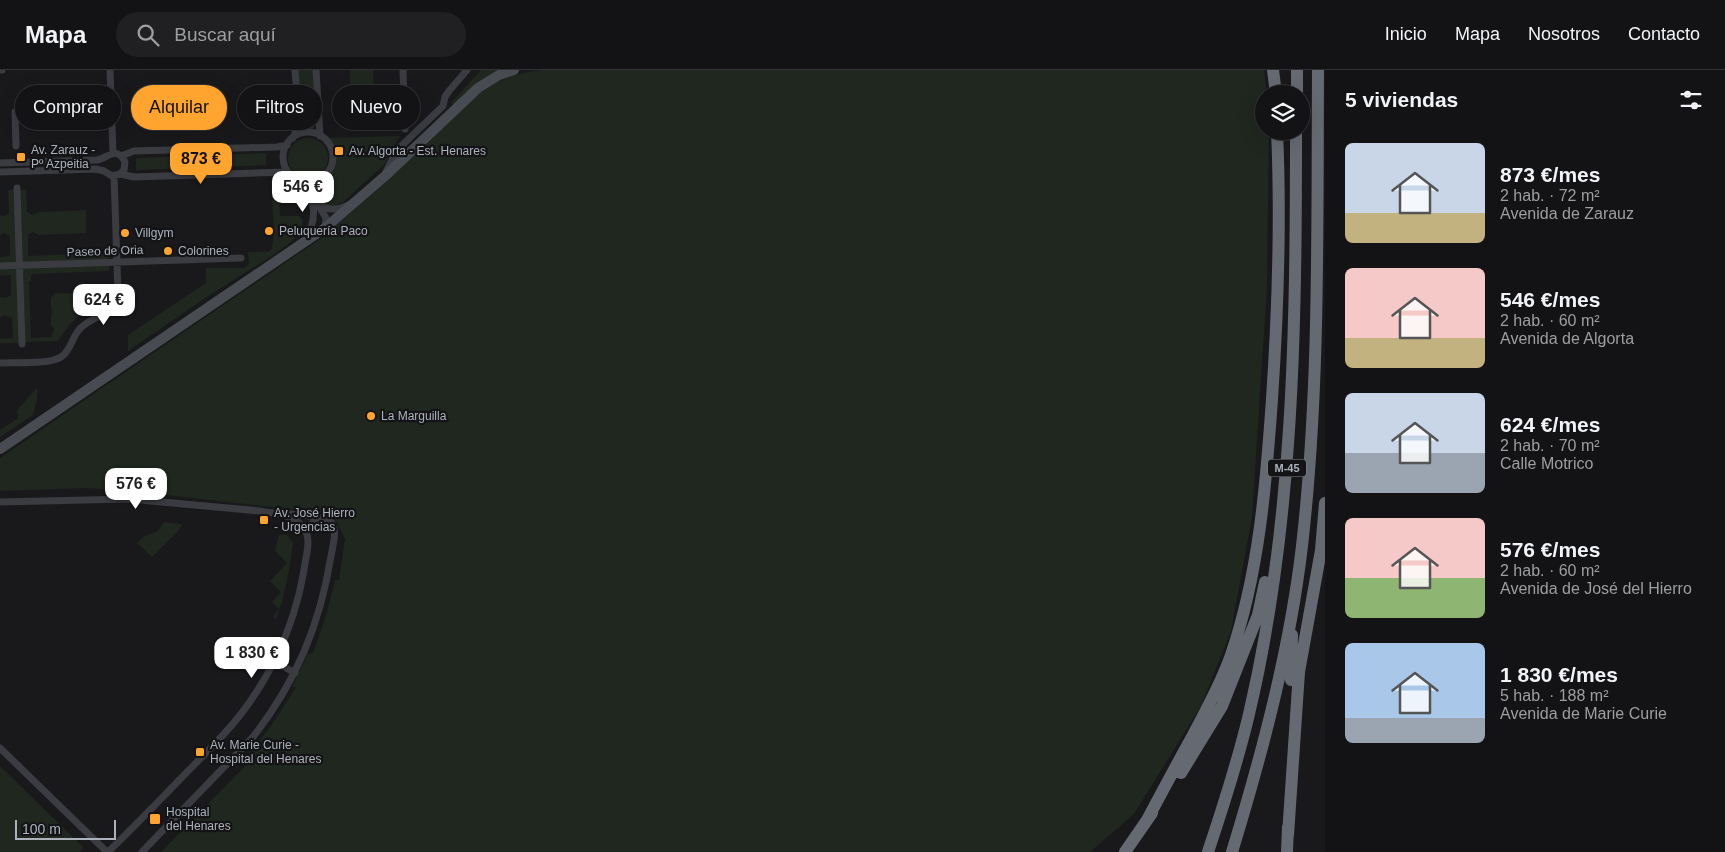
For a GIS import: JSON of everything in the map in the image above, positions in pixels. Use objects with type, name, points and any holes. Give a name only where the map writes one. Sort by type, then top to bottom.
[{"type":"highway","points":[[1273,70],[1275,85]]},
{"type":"highway","points":[[1296,85],[1297,70]]},
{"type":"highway","name":"M-45","points":[[1232,852],[1269,718],[1290,620],[1302,548],[1310,468],[1314,394],[1318,70]]},
{"type":"highway","points":[[1147,820],[1211,701],[1230,657],[1245,612],[1259,540],[1267,469],[1278,312],[1278,140]]},
{"type":"highway","name":"M-45","points":[[1208,852],[1226,799],[1249,714],[1268,619],[1279,542],[1287,461],[1295,316],[1296,140]]},
{"type":"highway","points":[[1287,852],[1299,672],[1321,550],[1325,503]]},
{"type":"highway","points":[[1125,852],[1172,786],[1222,706],[1258,615],[1269,562],[1279,542]]},
{"type":"highway","points":[[1288,835],[1289,724],[1293,642],[1290,620]]},
{"type":"street","points":[[110,70],[117,154],[125,165],[124,170],[117,175]]},
{"type":"street","points":[[292,138],[308,132],[320,136],[330,146],[332,161],[326,174],[313,182],[301,181],[294,178],[288,172],[283,158],[287,145],[296,132],[295,70]]},
{"type":"street","points":[[316,70],[320,136]]},
{"type":"street","points":[[403,70],[404,85]]},
{"type":"street","points":[[382,179],[396,151],[443,106],[449,90],[467,70]]},
{"type":"street","points":[[0,449],[325,228],[382,179],[478,88],[499,75],[514,70]]},
{"type":"street","points":[[16,130],[16,146]]},
{"type":"street","points":[[104,171],[102,165],[108,155],[134,151],[277,147],[287,145]]},
{"type":"street","points":[[0,163],[104,159]]},
{"type":"street","points":[[0,172],[90,169],[104,171],[108,174],[134,177],[288,172]]},
{"type":"street","points":[[0,363],[46,361],[61,357],[68,350],[78,331],[83,326],[106,313],[114,306],[118,293],[117,175]]},
{"type":"street","points":[[301,181],[314,202],[314,222],[303,244]]},
{"type":"street","points":[[313,182],[312,190],[319,222],[325,228]]},
{"type":"street","points":[[17,188],[22,344]]},
{"type":"street","points":[[314,202],[326,208],[336,208],[345,206],[360,198]]},
{"type":"street","name":"Paseo de Oria","points":[[0,266],[241,258]]},
{"type":"street","points":[[0,502],[129,499],[326,518],[330,520],[334,527],[326,585],[317,619],[295,673],[269,717],[253,737],[142,852]]},
{"type":"street","points":[[0,748],[108,852],[224,735],[246,708],[274,662],[294,612],[303,577],[308,542],[307,533],[303,526],[276,513]]},
{"type":"street","points":[[307,533],[315,520],[328,522],[334,527]]},
{"type":"street","points":[[274,662],[295,673]]},
{"type":"shaded area","points":[[297,70],[313,70],[313,85],[298,85]]},
{"type":"shaded area","points":[[350,70],[373,70],[374,85],[350,85]]},
{"type":"shaded area","points":[[481,70],[500,70],[454,105],[451,103]]},
{"type":"shaded area","points":[[543,70],[1264,70],[1266,85],[1255,85],[1255,140],[1269,140],[1267,286],[1252,517],[1231,631],[1201,706],[1134,814],[1090,852],[161,852],[252,759],[248,754],[269,729],[295,689],[296,687],[292,687],[308,654],[313,653],[327,612],[335,580],[339,580],[345,539],[333,514],[122,490],[85,488],[0,491],[0,458],[323,237],[378,189],[473,98],[505,78]]},
{"type":"shaded area","points":[[399,136],[389,152],[385,164],[343,202],[331,206],[322,204],[316,196],[315,190],[333,169],[335,158],[328,138]]},
{"type":"shaded area","points":[[312,138],[319,141],[325,147],[328,158],[327,166],[319,175],[312,178],[304,178],[297,175],[289,166],[288,154],[291,147],[300,139]]},
{"type":"shaded area","points":[[266,153],[266,165],[136,170],[136,158]]},
{"type":"shaded area","points":[[26,189],[27,212],[32,215],[39,212],[86,210],[86,233],[39,235],[33,232],[28,235],[28,256],[108,253],[108,260],[23,263],[20,191]]},
{"type":"shaded area","points":[[8,190],[15,190],[16,263],[0,264],[0,257],[10,256],[10,236],[4,233],[0,235],[0,215],[4,216],[9,213]]},
{"type":"shaded area","points":[[279,193],[280,216],[300,216],[303,221],[301,230],[291,242],[128,351],[128,335],[206,283],[206,268],[244,268],[249,264],[248,252],[268,252],[272,249],[274,232],[272,194]]},
{"type":"shaded area","points":[[109,265],[109,271],[31,274],[31,281],[29,281],[31,338],[51,337],[54,329],[51,325],[51,300],[56,293],[88,294],[89,292],[98,292],[104,295],[108,292],[110,293],[108,299],[80,315],[69,325],[58,341],[25,342],[23,267]]},
{"type":"shaded area","points":[[0,267],[17,267],[20,341],[18,343],[0,343],[0,339],[13,338],[12,318],[4,315],[0,318],[0,297],[6,298],[11,295],[11,275],[0,275]]},
{"type":"shaded area","points":[[37,388],[37,400],[33,415],[0,437],[0,430],[18,418],[17,410]]},
{"type":"shaded area","points":[[164,522],[182,524],[179,530],[152,557],[137,543],[143,537],[158,531]]},
{"type":"shaded area","points":[[279,535],[287,535],[293,543],[287,582],[276,620],[273,616],[279,609],[272,602],[281,592],[270,581],[287,563],[275,551]]},
{"type":"shaded area","points":[[0,766],[84,848],[80,852],[0,852]]},
{"type":"place","name":"Av. Algorta - Est. Henares","points":[[339,151]]},
{"type":"place","name":"Av. Zarauz - Pº Azpeitia","points":[[21,157]]},
{"type":"place","name":"Peluquería Paco","points":[[269,231]]},
{"type":"place","name":"Villgym","points":[[125,233]]},
{"type":"place","name":"Colorines","points":[[168,251]]},
{"type":"place","name":"La Marguilla","points":[[371,416]]},
{"type":"place","name":"Av. José Hierro - Urgencias","points":[[264,520]]},
{"type":"place","name":"Av. Marie Curie - Hospital del Henares","points":[[200,752]]},
{"type":"place","name":"Hospital del Henares","points":[[155,819]]}]
